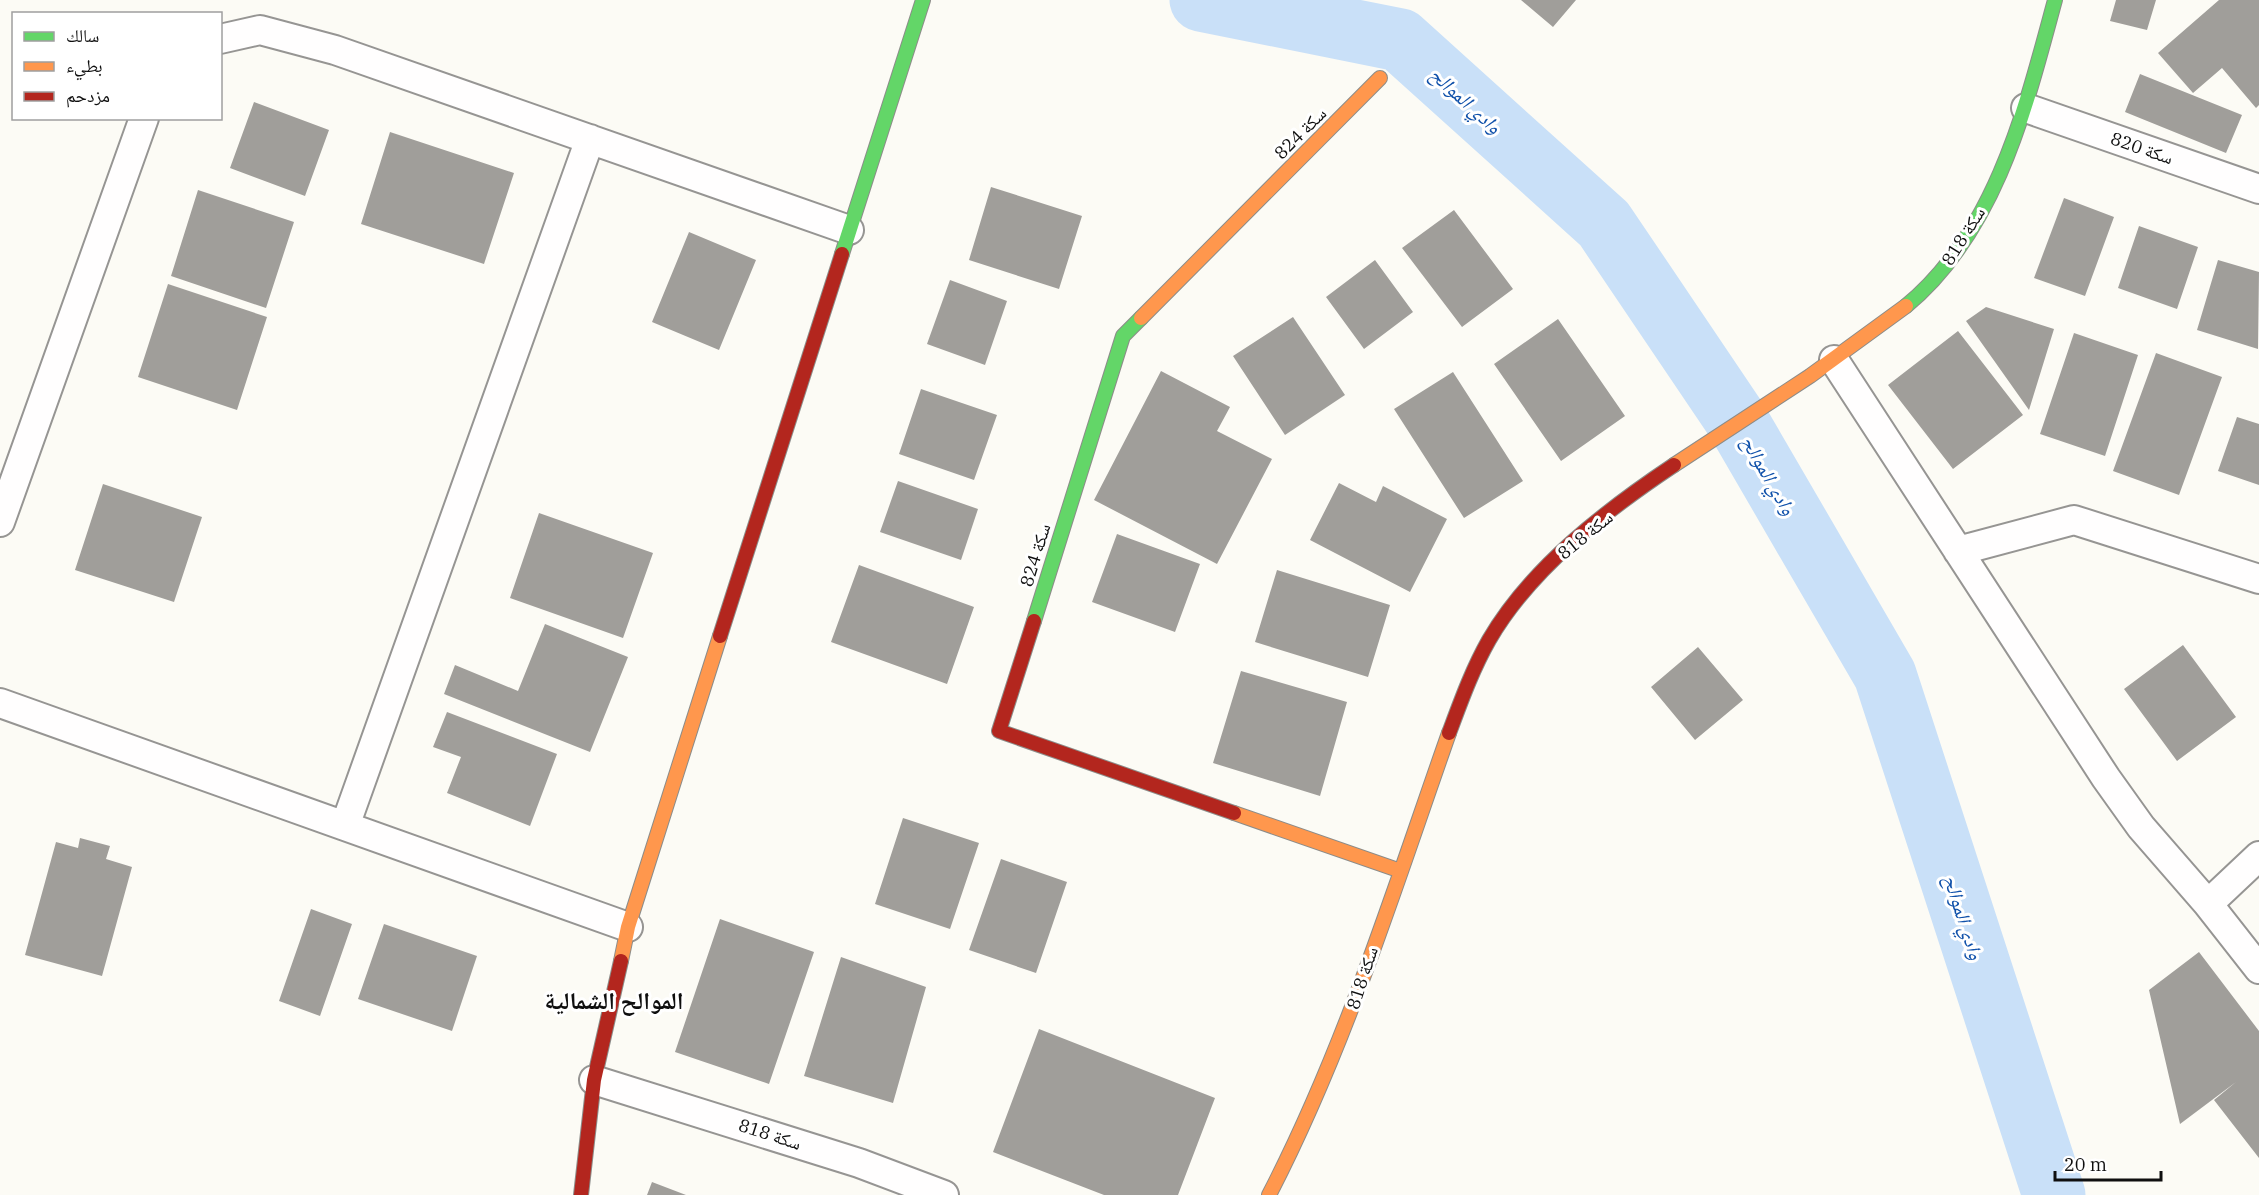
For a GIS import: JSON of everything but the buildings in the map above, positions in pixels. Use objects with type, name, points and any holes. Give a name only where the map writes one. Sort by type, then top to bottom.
[{"type":"street","points":[[581,1195],[594,1080],[628,927],[923,0]]},
{"type":"street","name":"سكة 818","points":[[1269,1195],[1342,1038],[1398,870],[1468,682],[1497,628],[1523,593],[1551,562],[1649,483],[1834,360],[1901,309],[1944,270],[1976,223],[2025,108],[2055,0]]},
{"type":"street","points":[[222,39],[260,30],[335,50],[849,230]]},
{"type":"street","name":"سكة 824","points":[[1380,78],[1123,336],[999,731],[1398,870]]},
{"type":"street","name":"سكة 820","points":[[2025,108],[2259,189]]},
{"type":"street","points":[[0,522],[143,120]]},
{"type":"street","points":[[345,826],[590,139]]},
{"type":"street","points":[[1834,360],[2112,786],[2141,827],[2208,904],[2259,969]]},
{"type":"street","points":[[1959,551],[2074,520],[2259,579]]},
{"type":"street","points":[[0,703],[628,927]]},
{"type":"street","points":[[2208,904],[2259,856]]},
{"type":"street","name":"سكة 818","points":[[594,1080],[859,1163],[944,1195]]},
{"type":"waterway","name":"وادي الموالح","points":[[1201,0],[1400,40],[1604,224],[1739,424],[1885,675],[2054,1195]]},
{"type":"traffic: fast","points":[[842,254],[923,0]]},
{"type":"traffic: fast","points":[[1906,306],[1937,276],[1963,242],[1985,205],[2019,124],[2055,0]]},
{"type":"traffic: fast","points":[[1034,621],[1123,336],[1141,318]]},
{"type":"traffic: slow","points":[[1141,318],[1380,78]]},
{"type":"traffic: slow","points":[[1674,465],[1810,376],[1906,306]]},
{"type":"traffic: slow","points":[[621,961],[628,927],[720,636]]},
{"type":"traffic: slow","points":[[1269,1195],[1345,1025],[1449,733]]},
{"type":"traffic: slow","points":[[1234,813],[1398,870]]},
{"type":"traffic: jam","points":[[720,636],[842,254]]},
{"type":"traffic: jam","points":[[1449,733],[1483,651],[1506,614],[1526,589],[1548,565],[1596,522],[1674,465]]},
{"type":"traffic: jam","points":[[1034,621],[999,731],[1234,813]]},
{"type":"traffic: jam","points":[[581,1195],[594,1080],[621,961]]},
{"type":"district","name":"الموالح الشمالية","points":[[614,1000]]}]
